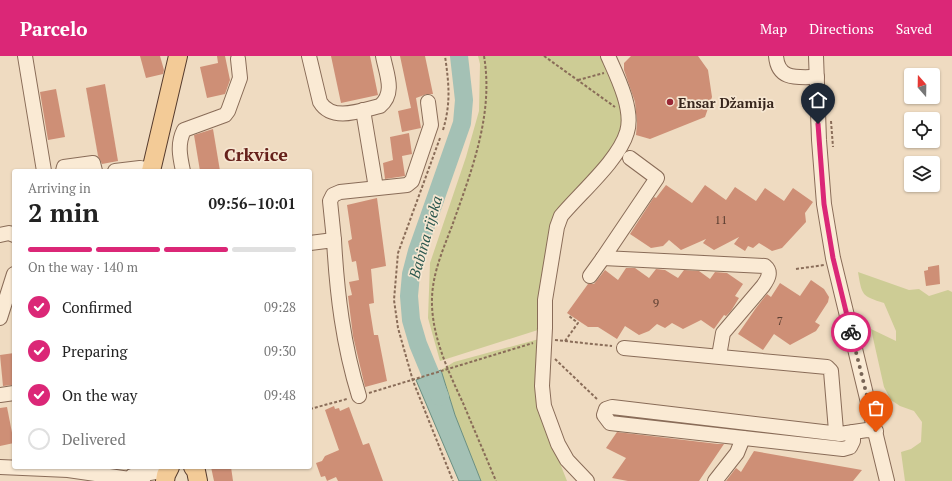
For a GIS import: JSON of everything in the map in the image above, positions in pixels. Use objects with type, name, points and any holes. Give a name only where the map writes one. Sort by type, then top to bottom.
[{"type":"main road","points":[[151,169],[178,56]]},
{"type":"main road","points":[[194,469],[198,481]]},
{"type":"street","points":[[25,56],[44,169]]},
{"type":"street","points":[[309,56],[320,102],[323,108],[335,114],[380,106],[388,97],[390,90],[383,56]]},
{"type":"street","points":[[587,481],[567,460],[558,444],[544,406],[542,386],[545,300],[557,227],[561,216],[621,147],[628,131],[627,109],[618,79],[608,56]]},
{"type":"street","points":[[776,56],[777,64],[781,72],[788,76],[817,77]]},
{"type":"street","points":[[816,56],[819,140],[824,204],[833,258],[887,481]]},
{"type":"street","points":[[183,169],[179,146],[184,130],[225,115],[228,111],[240,78],[238,59]]},
{"type":"street","points":[[360,396],[348,360],[342,325],[330,200],[333,195],[340,192],[407,185],[412,181],[431,125],[428,102]]},
{"type":"street","points":[[363,110],[376,188]]},
{"type":"street","points":[[590,276],[657,178],[630,158]]},
{"type":"street","points":[[64,169],[64,167],[93,163],[94,169]]},
{"type":"street","points":[[132,169],[146,169]]},
{"type":"street","points":[[0,235],[9,233],[12,234]]},
{"type":"street","points":[[312,243],[334,240]]},
{"type":"street","points":[[603,258],[765,266],[768,269],[768,279],[723,333],[719,356]]},
{"type":"street","points":[[0,318],[12,280]]},
{"type":"street","points":[[624,348],[827,367],[831,371],[836,431],[846,433],[853,441],[850,447],[843,450],[610,423],[604,416],[606,408],[612,407],[846,433],[867,430],[876,432]]},
{"type":"street","points":[[0,395],[12,393]]},
{"type":"street","points":[[715,481],[737,453],[743,438]]},
{"type":"street","points":[[0,467],[12,467]]},
{"type":"street","points":[[66,469],[143,481]]},
{"type":"street","points":[[125,477],[168,473]]},
{"type":"path","points":[[445,56],[449,82],[449,112],[430,169],[398,253],[394,300],[398,328],[413,381],[453,481]]},
{"type":"path","points":[[484,56],[487,71],[487,101],[479,142],[467,185],[434,275],[432,306],[437,337],[448,369],[496,481]]},
{"type":"path","points":[[544,56],[616,107]]},
{"type":"path","points":[[578,80],[605,73]]},
{"type":"path","points":[[831,119],[833,151]]},
{"type":"path","points":[[796,269],[825,265]]},
{"type":"path","points":[[565,341],[578,323],[569,316]]},
{"type":"path","points":[[544,344],[565,341],[624,348]]},
{"type":"path","points":[[544,344],[606,408]]},
{"type":"path","points":[[413,381],[518,348]]},
{"type":"shaded area","points":[[478,56],[606,56],[622,109],[620,142],[557,215],[541,329],[440,361],[428,318],[430,263],[466,157],[479,111],[480,64]]},
{"type":"shaded area","points":[[858,272],[909,290],[919,289],[929,296],[948,290],[952,292],[952,481],[905,481],[901,452],[911,449],[921,442],[922,422],[914,411],[900,406],[891,400],[884,387],[871,329],[896,341],[896,331],[884,303],[871,299],[862,291]]},
{"type":"shaded area","points":[[539,339],[548,433],[567,481],[481,481],[455,415],[441,370],[454,362]]},
{"type":"shaded area","points":[[441,370],[455,415],[481,481],[459,481],[416,380]]},
{"type":"building","points":[[140,56],[160,56],[164,70],[163,74],[146,78]]},
{"type":"building","points":[[217,56],[225,56],[230,80],[225,94],[207,98],[200,67],[218,63]]},
{"type":"building","points":[[331,56],[370,56],[378,95],[341,103]]},
{"type":"building","points":[[400,56],[425,56],[433,94],[427,94],[416,98],[421,128],[402,132],[398,111],[411,108]]},
{"type":"building","name":"Ensar Džamija","points":[[631,56],[698,56],[708,70],[712,97],[705,117],[650,139],[636,135],[637,123],[635,102],[624,70],[624,63]]},
{"type":"building","points":[[105,84],[118,161],[102,164],[98,156],[86,88]]},
{"type":"building","points":[[56,89],[65,137],[48,140],[40,92]]},
{"type":"building","points":[[213,129],[220,169],[200,169],[194,135]]},
{"type":"building","points":[[409,133],[412,154],[402,156],[405,176],[385,179],[383,163],[393,160],[390,137]]},
{"type":"building","points":[[666,185],[692,203],[705,185],[726,200],[735,187],[756,201],[765,188],[784,201],[793,188],[813,202],[805,213],[806,222],[782,248],[772,251],[759,243],[753,248],[748,246],[745,251],[734,244],[739,237],[714,250],[703,243],[706,239],[681,250],[669,240],[663,246],[651,248],[630,234],[654,197],[656,198]]},
{"type":"building","points":[[377,198],[386,266],[371,269],[374,303],[369,304],[374,335],[378,335],[387,381],[365,387],[353,336],[348,296],[352,295],[349,282],[359,280],[356,261],[352,262],[348,241],[352,239],[347,205]]},
{"type":"building","points":[[939,265],[940,284],[926,286],[924,271],[928,270],[928,267]]},
{"type":"building","points":[[626,268],[635,268],[649,278],[656,269],[665,270],[678,278],[684,270],[699,271],[710,279],[715,272],[727,273],[743,284],[735,296],[739,298],[731,311],[726,316],[724,315],[714,329],[701,320],[683,329],[672,323],[665,328],[657,324],[649,331],[639,335],[625,326],[617,339],[598,327],[588,327],[567,313],[588,284],[594,284],[605,270],[618,280]]},
{"type":"building","points":[[811,280],[824,289],[829,297],[828,302],[815,322],[820,325],[816,331],[790,345],[774,334],[763,350],[738,334],[767,294],[771,297],[780,283],[800,296]]},
{"type":"building","points":[[12,353],[12,385],[3,386],[0,355]]},
{"type":"building","points":[[334,406],[335,409],[339,408],[340,411],[349,407],[363,445],[369,443],[383,481],[338,481],[336,477],[327,481],[325,476],[321,477],[316,463],[322,461],[325,456],[339,450],[325,410]]},
{"type":"building","points":[[7,407],[12,433],[12,443],[0,446],[0,408]]},
{"type":"building","points":[[617,432],[724,444],[699,481],[628,481],[612,478],[626,458],[606,448]]},
{"type":"building","points":[[754,451],[862,470],[853,481],[726,481],[736,468],[741,472]]},
{"type":"building","points":[[211,469],[231,469],[233,481],[214,481]]},
{"type":"waterway","name":"Babina rijeka","points":[[440,397],[418,344],[411,320],[409,296],[411,274],[417,251],[462,123],[464,100],[459,56]]},
{"type":"way so far","points":[[851,332],[876,432]]},
{"type":"place","name":"Ensar Džamija","points":[[670,102]]},
{"type":"district","name":"Crkvice","points":[[256,154]]},
{"type":"route","points":[[818,124],[824,204],[833,258],[851,332]]}]
